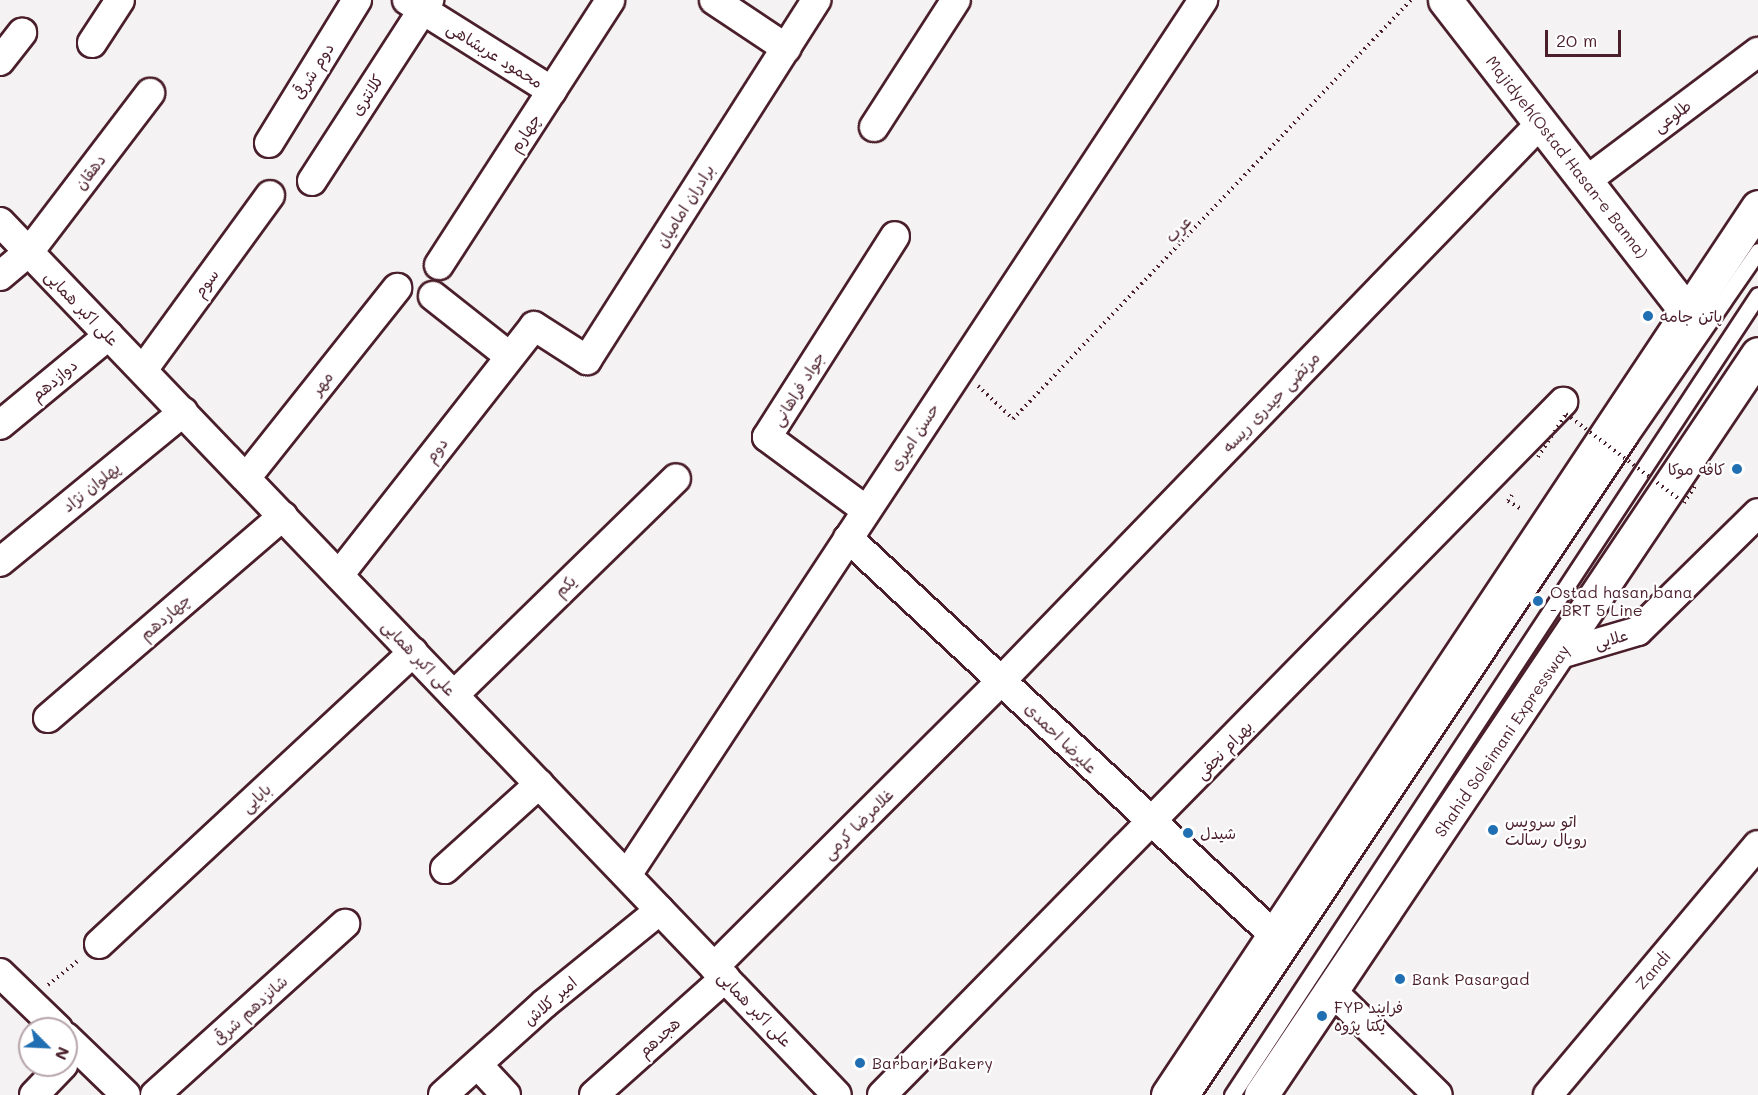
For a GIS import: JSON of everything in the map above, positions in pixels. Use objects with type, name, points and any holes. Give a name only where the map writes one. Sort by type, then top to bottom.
[{"type":"main road","name":"Majidyeh(Ostad Hasan-e Banna)","points":[[1445,0],[1689,315]]},
{"type":"main road","points":[[1168,1095],[1276,937],[1689,315],[1758,207]]},
{"type":"main road","name":"Shahid Soleimani Expressway","points":[[1261,1095],[1560,654],[1758,354]]},
{"type":"street","points":[[92,43],[120,0]]},
{"type":"street","name":"دوم شرقی","points":[[269,143],[357,0]]},
{"type":"street","points":[[714,0],[786,48]]},
{"type":"street","name":"برادران امامیان","points":[[534,326],[587,360],[816,0]]},
{"type":"street","points":[[874,127],[956,0]]},
{"type":"street","name":"حسن امیری","points":[[627,875],[1203,0]]},
{"type":"street","name":"چهارم","points":[[439,265],[609,1]]},
{"type":"street","name":"محمود عربشاهی","points":[[420,3],[552,91]]},
{"type":"street","name":"کلانتری","points":[[312,181],[420,3]]},
{"type":"street","points":[[0,61],[22,33]]},
{"type":"street","name":"طلوعی","points":[[1586,181],[1758,52]]},
{"type":"street","name":"دهقان","points":[[0,276],[29,252],[150,93]]},
{"type":"street","name":"مرتضی حیدری ریسه","points":[[1001,681],[1541,123]]},
{"type":"street","name":"سوم","points":[[142,370],[270,195]]},
{"type":"street","name":"علی اکبر همایی","points":[[0,222],[837,1095]]},
{"type":"street","name":"جواد فراهانی","points":[[866,510],[767,437],[895,236]]},
{"type":"street","name":"مهر","points":[[246,478],[397,288]]},
{"type":"street","points":[[433,296],[509,356]]},
{"type":"street","name":"دوم","points":[[339,575],[534,326]]},
{"type":"street","name":"دوازدهم","points":[[0,425],[109,335]]},
{"type":"street","name":"بهرام نجفی","points":[[882,1095],[1151,824],[1563,402]]},
{"type":"street","name":"پهلوان نژاد","points":[[0,562],[183,412]]},
{"type":"street","name":"یکم","points":[[454,694],[676,478]]},
{"type":"street","name":"علایی","points":[[1560,654],[1638,632],[1758,513]]},
{"type":"street","name":"چهاردهم","points":[[48,718],[283,516]]},
{"type":"street","name":"علیرضا احمدی","points":[[848,538],[1151,824],[1276,937]]},
{"type":"street","name":"بابایی","points":[[99,944],[413,652]]},
{"type":"street","name":"غلامرضا کرمی","points":[[720,973],[1001,681]]},
{"type":"street","points":[[445,869],[539,784]]},
{"type":"street","name":"Zandi","points":[[1548,1095],[1758,845]]},
{"type":"street","name":"امیر کلاش","points":[[443,1095],[544,1004],[660,910]]},
{"type":"street","name":"شانزدهم شرقی","points":[[155,1095],[345,924]]},
{"type":"street","points":[[0,973],[46,1017]]},
{"type":"street","name":"هجدهم","points":[[594,1095],[720,973]]},
{"type":"street","points":[[1332,991],[1438,1095]]},
{"type":"street","points":[[78,1060],[126,1095]]},
{"type":"street","points":[[478,1065],[506,1095]]},
{"type":"street","points":[[34,1095],[49,1077]]},
{"type":"lane","points":[[1192,1095],[1629,438],[1758,251]]},
{"type":"lane","points":[[1232,1095],[1758,295]]},
{"type":"path","name":"عرب","points":[[959,368],[1013,419],[1411,0]]},
{"type":"path","points":[[1538,457],[1566,414],[1684,503],[1695,486]]},
{"type":"path","points":[[29,1001],[99,944]]},
{"type":"place","name":"پاتن جامه","points":[[1648,316]]},
{"type":"place","name":"کافه موکا","points":[[1737,469]]},
{"type":"place","name":"Ostad hasan bana - BRT 5 Line","points":[[1538,601]]},
{"type":"place","name":"اتو سرویس رویال رسالت","points":[[1493,830]]},
{"type":"place","name":"شیدل","points":[[1188,833]]},
{"type":"place","name":"Bank Pasargad","points":[[1400,979]]},
{"type":"place","name":"FYP فرایند یکتا پژوه","points":[[1322,1016]]},
{"type":"place","name":"Barbari Bakery","points":[[860,1063]]}]
